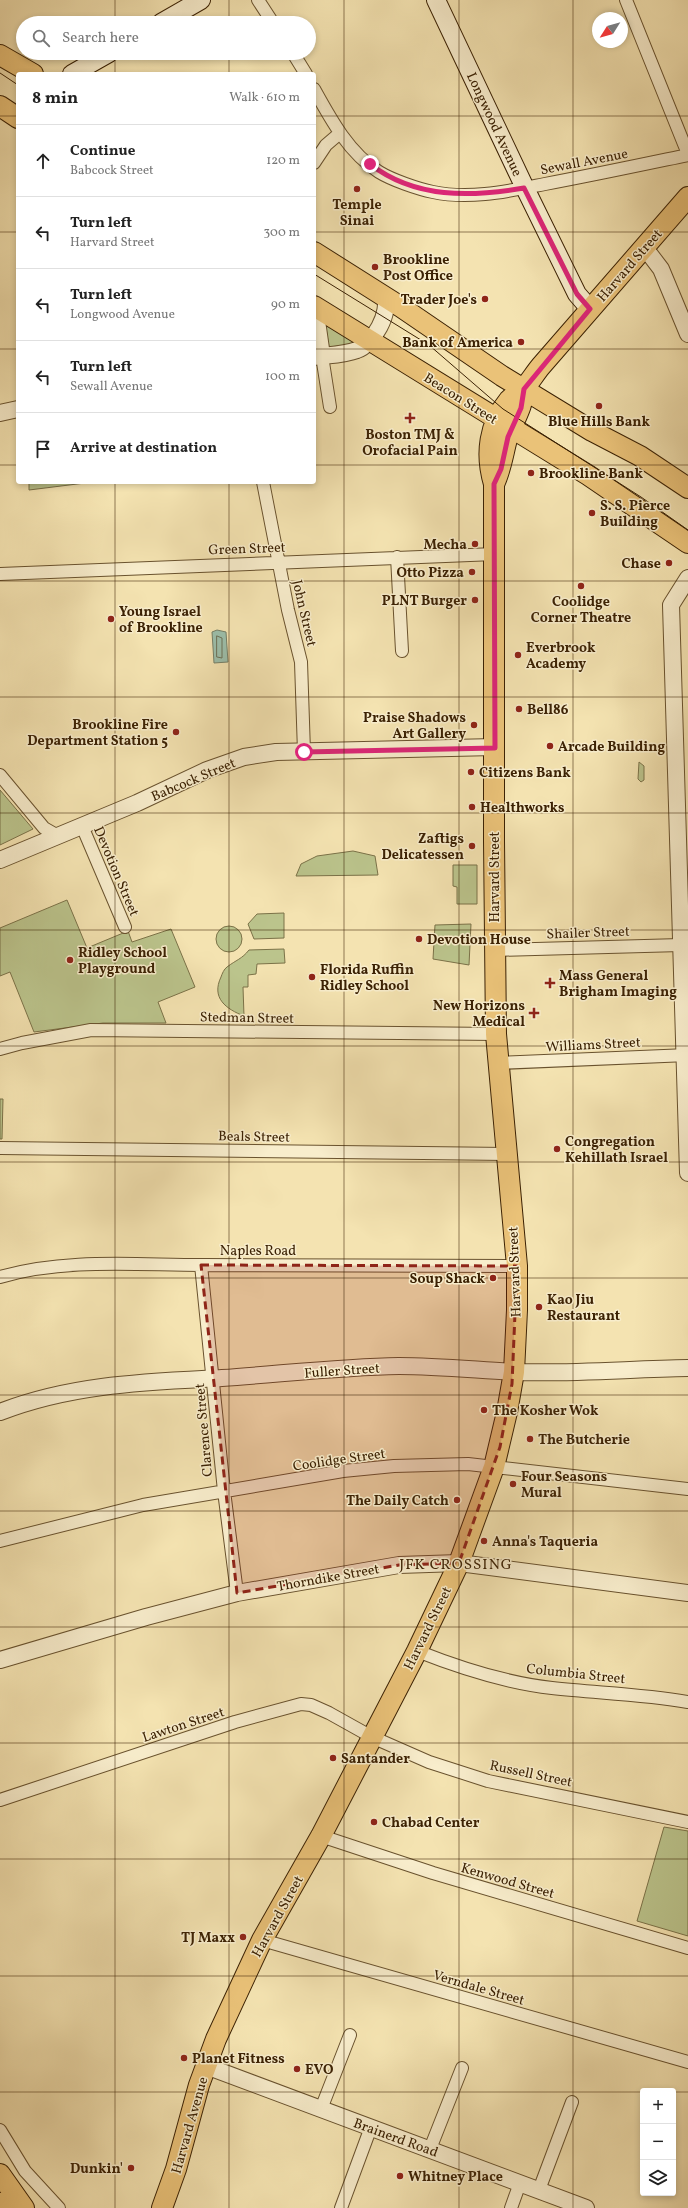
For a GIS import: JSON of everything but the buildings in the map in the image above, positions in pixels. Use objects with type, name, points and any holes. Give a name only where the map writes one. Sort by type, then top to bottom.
[{"type":"main road","points":[[173,16],[201,0]]},
{"type":"main road","name":"Longwood Avenue","points":[[436,0],[524,188],[577,294],[590,309]]},
{"type":"main road","points":[[0,55],[30,72]]},
{"type":"main road","points":[[76,72],[97,60]]},
{"type":"main road","name":"Harvard Street","points":[[234,1998],[262,1940],[321,1836],[417,1651],[458,1563],[500,1447],[514,1372],[517,1310],[517,1266],[496,1034],[494,484],[504,424],[521,408],[524,389],[590,309],[645,248],[688,197]]},
{"type":"main road","points":[[316,253],[384,296],[524,389],[599,434],[640,456],[688,488]]},
{"type":"main road","name":"Beacon Street","points":[[316,308],[594,480],[688,543]]},
{"type":"main road","name":"Harvard Avenue","points":[[162,2208],[176,2169],[206,2066],[234,1998]]},
{"type":"main road","points":[[2,2188],[4,2208]]},
{"type":"main road","points":[[2,2188],[24,2208]]},
{"type":"street","points":[[258,0],[268,16]]},
{"type":"street","points":[[626,0],[688,155]]},
{"type":"street","points":[[297,60],[305,72]]},
{"type":"street","name":"Sewall Avenue","points":[[316,92],[340,133],[360,156],[380,172],[433,192],[469,194],[496,193],[688,155]]},
{"type":"street","points":[[316,160],[326,145],[340,133]]},
{"type":"street","points":[[645,248],[661,269],[688,334]]},
{"type":"street","points":[[318,357],[358,350],[369,341],[386,313],[387,305],[384,296]]},
{"type":"street","points":[[316,324],[318,357],[330,407]]},
{"type":"street","points":[[0,413],[16,409]]},
{"type":"street","name":"John Street","points":[[263,484],[278,562],[301,662],[304,752]]},
{"type":"street","name":"Green Street","points":[[0,574],[495,554]]},
{"type":"street","points":[[397,558],[402,651]]},
{"type":"street","points":[[688,578],[672,605],[684,877],[681,945],[686,1055],[688,1173]]},
{"type":"street","name":"Babcock Street","points":[[0,860],[153,796],[189,778],[244,757],[276,752],[495,748]]},
{"type":"street","points":[[0,774],[44,828],[58,836]]},
{"type":"street","name":"Devotion Street","points":[[82,826],[125,927]]},
{"type":"street","name":"Shailer Street","points":[[495,950],[681,945]]},
{"type":"street","name":"Stedman Street","points":[[0,1049],[22,1043],[90,1030],[496,1034]]},
{"type":"street","name":"Williams Street","points":[[499,1063],[686,1055]]},
{"type":"street","name":"Beals Street","points":[[0,1148],[507,1154]]},
{"type":"street","name":"Naples Road","points":[[0,1277],[16,1272],[57,1266],[128,1264],[517,1266]]},
{"type":"street","name":"Clarence Street","points":[[201,1265],[214,1378],[224,1491],[237,1593]]},
{"type":"street","name":"Fuller Street","points":[[0,1412],[41,1397],[65,1391],[214,1378],[396,1366],[438,1366],[514,1372],[688,1368]]},
{"type":"street","name":"Coolidge Street","points":[[0,1541],[143,1504],[343,1472],[394,1466],[468,1464],[688,1489]]},
{"type":"street","name":"Thorndike Street","points":[[0,1660],[146,1617],[237,1593],[399,1564],[458,1563],[688,1592]]},
{"type":"street","name":"Columbia Street","points":[[417,1651],[470,1670],[536,1685],[620,1693],[688,1702]]},
{"type":"street","name":"Lawton Street","points":[[0,1800],[235,1722],[301,1704],[311,1705],[329,1713],[372,1738]]},
{"type":"street","name":"Russell Street","points":[[372,1738],[429,1762],[488,1781],[688,1822]]},
{"type":"street","name":"Kenwood Street","points":[[321,1836],[433,1873],[688,1948]]},
{"type":"street","name":"Verndale Street","points":[[262,1940],[688,2062]]},
{"type":"street","points":[[321,2109],[350,2035]]},
{"type":"street","name":"Brainerd Road","points":[[206,2066],[586,2208]]},
{"type":"street","points":[[430,2149],[462,2068]]},
{"type":"street","points":[[539,2190],[572,2102]]},
{"type":"street","points":[[341,2208],[370,2127]]},
{"type":"street","points":[[0,2130],[24,2171],[59,2208]]},
{"type":"street","points":[[2,2188],[24,2171]]},
{"type":"street","points":[[511,2208],[520,2183]]},
{"type":"highlighted area","points":[[201,1265],[517,1266],[512,1384],[500,1447],[459,1563],[399,1565],[237,1593]]},
{"type":"green space","points":[[328,325],[357,344],[329,347],[326,328]]},
{"type":"green space","points":[[29,484],[77,484],[29,490]]},
{"type":"green space","points":[[639,762],[644,766],[644,780],[641,782],[638,779]]},
{"type":"green space","points":[[0,790],[33,829],[0,845]]},
{"type":"green space","points":[[353,851],[375,856],[378,875],[296,876],[301,864],[317,856]]},
{"type":"green space","points":[[453,865],[477,865],[477,904],[457,904],[457,887],[453,886]]},
{"type":"green space","name":"Ridley School Playground","points":[[67,900],[87,948],[128,931],[132,942],[171,929],[195,987],[158,1002],[166,1023],[103,1023],[34,1032],[10,972],[0,976],[0,928]]},
{"type":"green space","points":[[284,913],[284,938],[254,939],[248,924],[257,914]]},
{"type":"green space","points":[[471,924],[469,965],[433,959],[435,925]]},
{"type":"green space","points":[[229,926],[239,929],[242,939],[239,949],[229,952],[219,949],[216,939],[219,929]]},
{"type":"green space","points":[[284,949],[285,963],[257,964],[256,974],[248,975],[248,987],[243,987],[244,1016],[231,1010],[222,1002],[219,997],[218,984],[226,968],[249,950]]},
{"type":"green space","points":[[0,1099],[3,1099],[2,1139],[0,1139]]},
{"type":"green space","points":[[664,1827],[688,1831],[688,1936],[637,1921]]},
{"type":"water","points":[[217,630],[226,632],[228,662],[214,663],[212,632]]},
{"type":"tram line","points":[[0,73],[16,84]]},
{"type":"tram line","points":[[316,275],[429,345],[503,409],[641,497],[688,530]]},
{"type":"place","name":"Temple Sinai","points":[[357,189]]},
{"type":"place","name":"Brookline Post Office","points":[[375,267]]},
{"type":"place","name":"Trader Joe's","points":[[485,299]]},
{"type":"place","name":"Bank of America","points":[[521,342]]},
{"type":"place","name":"Blue Hills Bank","points":[[599,406]]},
{"type":"place","name":"Boston TMJ & Orofacial Pain","points":[[410,418]]},
{"type":"place","name":"Brookline Bank","points":[[531,473]]},
{"type":"place","name":"S. S. Pierce Building","points":[[592,513]]},
{"type":"place","name":"Mecha","points":[[475,544]]},
{"type":"place","name":"Chase","points":[[669,563]]},
{"type":"place","name":"Otto Pizza","points":[[472,572]]},
{"type":"place","name":"Coolidge Corner Theatre","points":[[581,586]]},
{"type":"place","name":"PLNT Burger","points":[[475,600]]},
{"type":"place","name":"Young Israel of Brookline","points":[[111,619]]},
{"type":"place","name":"Everbrook Academy","points":[[518,655]]},
{"type":"place","name":"Bell86","points":[[519,709]]},
{"type":"place","name":"Praise Shadows Art Gallery","points":[[474,725]]},
{"type":"place","name":"Brookline Fire Department Station 5","points":[[176,732]]},
{"type":"place","name":"Arcade Building","points":[[550,746]]},
{"type":"place","name":"Citizens Bank","points":[[471,772]]},
{"type":"place","name":"Healthworks","points":[[472,807]]},
{"type":"place","name":"Zaftigs Delicatessen","points":[[472,846]]},
{"type":"place","name":"Devotion House","points":[[419,939]]},
{"type":"place","name":"Ridley School Playground","points":[[70,960]]},
{"type":"place","name":"Florida Ruffin Ridley School","points":[[312,977]]},
{"type":"place","name":"Mass General Brigham Imaging","points":[[550,983]]},
{"type":"place","name":"New Horizons Medical","points":[[534,1013]]},
{"type":"place","name":"Congregation Kehillath Israel","points":[[557,1149]]},
{"type":"place","name":"Soup Shack","points":[[493,1278]]},
{"type":"place","name":"Kao Jiu Restaurant","points":[[539,1307]]},
{"type":"place","name":"The Kosher Wok","points":[[484,1410]]},
{"type":"place","name":"The Butcherie","points":[[530,1439]]},
{"type":"place","name":"Four Seasons Mural","points":[[513,1484]]},
{"type":"place","name":"The Daily Catch","points":[[457,1500]]},
{"type":"place","name":"Anna's Taqueria","points":[[484,1541]]},
{"type":"place","name":"Santander","points":[[333,1758]]},
{"type":"place","name":"Chabad Center","points":[[374,1822]]},
{"type":"place","name":"TJ Maxx","points":[[243,1937]]},
{"type":"place","name":"Planet Fitness","points":[[184,2058]]},
{"type":"place","name":"EVO","points":[[297,2069]]},
{"type":"place","name":"Dunkin'","points":[[131,2168]]},
{"type":"place","name":"Whitney Place","points":[[400,2176]]},
{"type":"district","name":"JFK CROSSING","points":[[456,1564]]},
{"type":"route","points":[[304,752],[435,748],[495,748],[494,484],[499,476],[508,437],[521,408],[524,389],[541,366],[590,309],[577,294],[524,188],[496,193],[462,194],[433,192],[390,177],[380,172],[370,164]]}]
